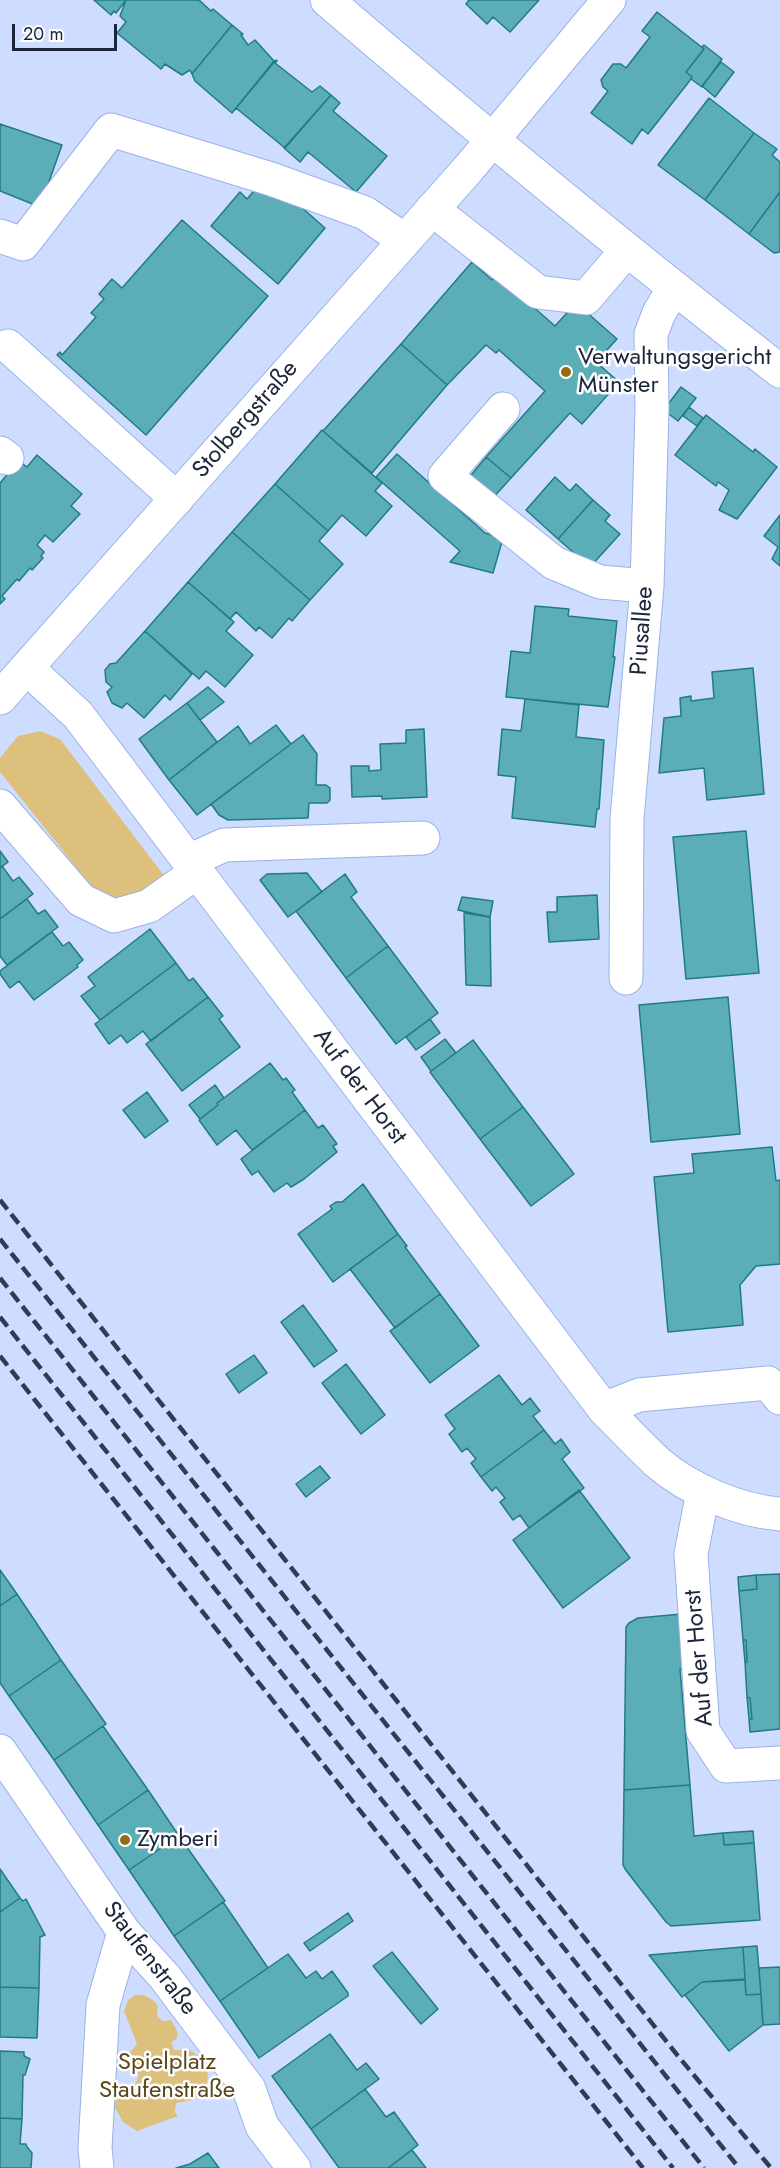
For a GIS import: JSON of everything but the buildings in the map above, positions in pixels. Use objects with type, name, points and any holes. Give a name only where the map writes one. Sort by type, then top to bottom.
[{"type":"street","points":[[327,0],[492,141],[674,288],[777,362]]},
{"type":"street","name":"Stolbergstraße","points":[[0,698],[492,141],[609,0]]},
{"type":"street","points":[[0,236],[23,244],[111,130],[272,179],[365,213],[404,240]]},
{"type":"street","points":[[432,209],[538,292],[586,298],[627,250]]},
{"type":"street","name":"Piusallee","points":[[626,978],[627,819],[647,586],[652,408],[651,334],[659,313],[674,288]]},
{"type":"street","points":[[8,346],[177,499]]},
{"type":"street","points":[[503,409],[445,476],[554,563],[600,582],[647,586]]},
{"type":"street","name":"Auf der Horst","points":[[28,669],[78,715],[604,1409],[659,1463],[703,1492],[744,1508],[780,1514]]},
{"type":"street","points":[[0,806],[81,900],[114,916],[149,906],[193,867],[224,845],[423,838]]},
{"type":"street","points":[[604,1409],[639,1395],[768,1383],[780,1398]]},
{"type":"street","name":"Auf der Horst","points":[[703,1492],[691,1554],[703,1731],[726,1766],[780,1763]]},
{"type":"street","name":"Staufenstraße","points":[[0,1751],[124,1932],[164,1976],[249,2090],[262,2126],[294,2168]]},
{"type":"street","points":[[97,2168],[95,2148],[103,2005],[124,1932]]},
{"type":"green space","points":[[40,731],[60,739],[169,882],[134,905],[100,897],[0,772],[0,758],[18,736]]},
{"type":"green space","name":"Spielplatz Staufenstraße","points":[[135,1995],[151,1999],[158,2006],[157,2016],[163,2021],[171,2020],[178,2035],[171,2042],[174,2050],[193,2052],[204,2062],[208,2075],[205,2088],[200,2094],[192,2100],[176,2103],[175,2112],[178,2116],[137,2131],[123,2122],[114,2106],[119,2093],[136,2083],[139,2074],[126,2065],[125,2058],[137,2044],[124,2011],[128,2000]]},
{"type":"railway","points":[[0,1200],[678,2056],[771,2168]]},
{"type":"railway","points":[[0,1239],[739,2168]]},
{"type":"railway","points":[[0,1278],[704,2168]]},
{"type":"railway","points":[[0,1317],[673,2168]]},
{"type":"railway","points":[[0,1356],[643,2168]]},
{"type":"place","name":"Verwaltungsgericht Münster","points":[[566,372]]},
{"type":"place","name":"Zymberi","points":[[125,1840]]}]
